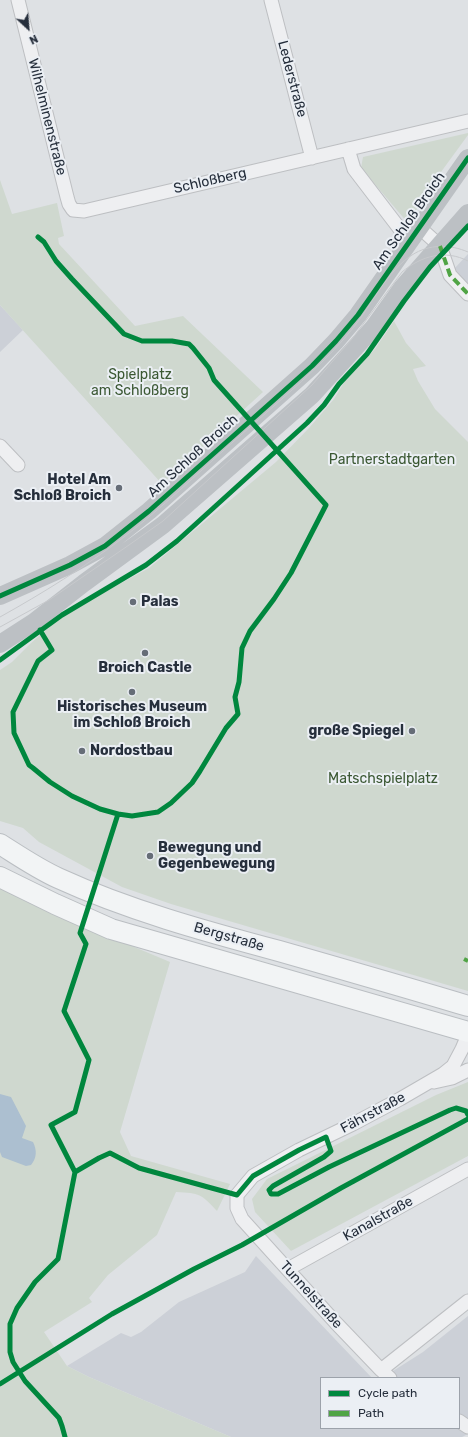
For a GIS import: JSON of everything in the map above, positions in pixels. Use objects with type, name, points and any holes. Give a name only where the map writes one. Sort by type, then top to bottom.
[{"type":"main road","name":"Am Schloß Broich","points":[[0,596],[70,565],[105,546],[149,511],[312,366],[358,315],[468,158]]},
{"type":"main road","points":[[0,644],[34,622],[163,525],[307,400],[374,327],[402,288],[468,212]]},
{"type":"main road","name":"Bergstraße","points":[[0,844],[57,878],[130,907],[219,935],[392,983],[468,1006]]},
{"type":"main road","name":"Bergstraße","points":[[0,877],[55,904],[112,929],[468,1032]]},
{"type":"street","name":"Wilhelminenstraße","points":[[18,0],[67,197],[73,210]]},
{"type":"street","name":"Lederstraße","points":[[271,0],[312,158]]},
{"type":"street","name":"Schloßberg","points":[[73,210],[84,212],[468,121]]},
{"type":"street","points":[[348,149],[354,169],[414,234]]},
{"type":"street","name":"Am Schloß Broich","points":[[414,234],[440,246]]},
{"type":"street","points":[[440,246],[450,275],[468,294]]},
{"type":"street","points":[[0,446],[18,465]]},
{"type":"street","name":"Fährstraße","points":[[242,1219],[237,1208],[237,1195],[253,1176],[299,1150],[353,1124],[430,1082],[453,1066],[468,1035]]},
{"type":"street","name":"Fährstraße","points":[[430,1082],[441,1082],[468,1070]]},
{"type":"street","name":"Kanalstraße","points":[[288,1269],[468,1169]]},
{"type":"street","name":"Tunnelstraße","points":[[242,1219],[336,1323],[385,1374],[468,1301]]},
{"type":"shaded area","points":[[468,254],[468,285],[453,270]]},
{"type":"shaded area","points":[[0,305],[23,330],[0,352]]},
{"type":"shaded area","points":[[256,1256],[371,1377],[320,1377],[320,1429],[460,1429],[460,1377],[384,1377],[423,1352],[468,1316],[468,1434],[462,1437],[231,1437],[89,1377],[67,1366],[121,1333],[131,1337],[141,1332],[179,1302],[245,1272]]},
{"type":"green space","points":[[468,133],[408,223],[361,168],[363,157]]},
{"type":"green space","name":"Spielplatz am Schloßberg","points":[[0,180],[12,214],[57,203],[64,236],[58,238],[59,244],[135,326],[183,316],[263,392],[162,484],[0,305]]},
{"type":"green space","points":[[394,321],[406,343],[426,366],[413,369],[418,381],[435,409],[468,442],[468,991],[171,904],[122,887],[39,842],[23,828],[0,821],[0,670],[12,662],[64,614],[149,568],[276,462],[309,428],[334,399],[345,381],[375,349]]},
{"type":"green space","points":[[0,887],[25,901],[170,962],[120,1132],[131,1156],[230,1184],[217,1211],[200,1196],[190,1193],[176,1192],[157,1235],[108,1275],[89,1298],[92,1302],[44,1332],[67,1366],[89,1377],[231,1437],[0,1437]]},
{"type":"green space","points":[[468,1082],[468,1156],[291,1251],[255,1212],[252,1199],[267,1179],[436,1095]]},
{"type":"water","points":[[0,1094],[11,1097],[26,1126],[22,1138],[33,1142],[36,1154],[31,1165],[26,1166],[2,1157],[0,1152]]},
{"type":"tram line","points":[[0,617],[48,589],[94,559],[166,503],[329,355],[353,328],[384,283],[404,261],[419,251],[432,247],[440,246],[461,249],[468,252]]},
{"type":"tram line","points":[[0,627],[49,600],[163,521],[312,385],[352,339],[402,272],[409,266],[425,258],[442,255],[451,255],[468,261]]},
{"type":"marked path","points":[[440,246],[450,275],[468,294]]},
{"type":"marked path","points":[[464,959],[468,961]]},
{"type":"cycle path","points":[[0,596],[70,565],[105,546],[149,511],[312,366],[358,315],[468,158]]},
{"type":"cycle path","points":[[0,660],[62,615],[146,565],[177,541],[307,423],[324,405],[339,384],[367,354],[430,267],[468,226]]},
{"type":"cycle path","points":[[38,237],[44,242],[56,261],[124,334],[142,341],[172,341],[189,344],[209,368],[214,380],[326,505],[291,573],[250,631],[242,648],[239,682],[235,697],[238,714],[226,728],[192,783],[171,803],[158,812],[132,816],[100,809],[72,796],[50,782],[29,765],[14,733],[13,712],[38,661],[52,650],[40,630]]},
{"type":"cycle path","points":[[65,1437],[59,1418],[25,1381],[13,1362],[10,1352],[10,1324],[17,1308],[35,1282],[58,1259],[75,1172],[51,1125],[75,1112],[89,1060],[64,1011],[86,944],[80,933],[118,814]]},
{"type":"cycle path","points":[[75,1172],[110,1153],[139,1168],[237,1195],[253,1176],[299,1150],[326,1137],[331,1151],[324,1157],[273,1186],[269,1190],[271,1194],[278,1194],[329,1167],[450,1110],[456,1108],[466,1111],[468,1115]]},
{"type":"cycle path","points":[[0,1384],[112,1314],[194,1269],[242,1245],[341,1188],[468,1119]]},
{"type":"place","name":"Hotel Am Schloß Broich","points":[[119,488]]},
{"type":"place","name":"Palas","points":[[133,602]]},
{"type":"place","name":"Broich Castle","points":[[145,653]]},
{"type":"place","name":"Historisches Museum im Schloß Broich","points":[[132,692]]},
{"type":"place","name":"große Spiegel","points":[[412,731]]},
{"type":"place","name":"Nordostbau","points":[[82,751]]},
{"type":"place","name":"Bewegung und Gegenbewegung","points":[[150,856]]},
{"type":"park label","name":"Partnerstadtgarten","points":[[392,460]]},
{"type":"park label","name":"Matschspielplatz","points":[[383,779]]}]
